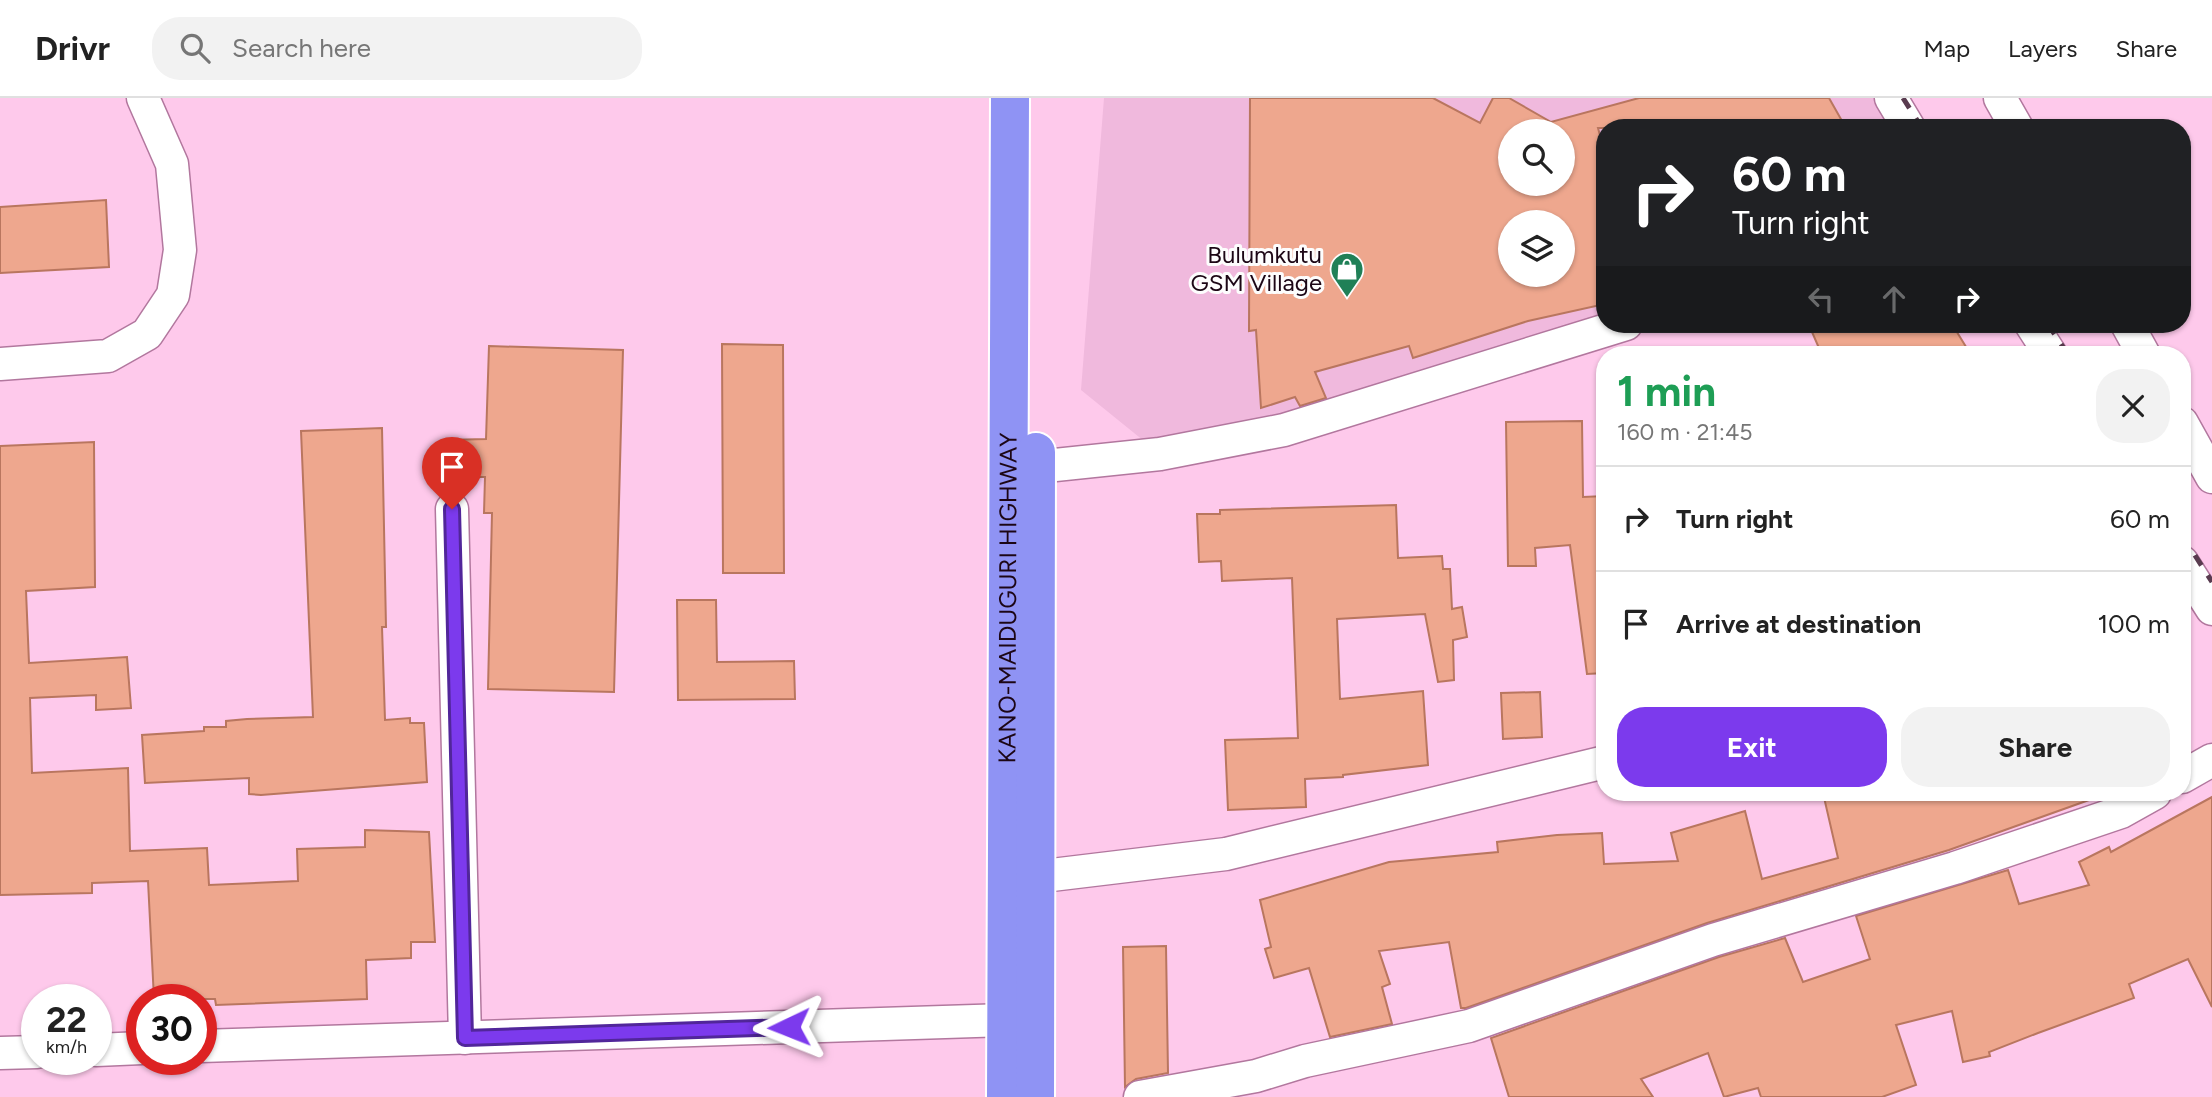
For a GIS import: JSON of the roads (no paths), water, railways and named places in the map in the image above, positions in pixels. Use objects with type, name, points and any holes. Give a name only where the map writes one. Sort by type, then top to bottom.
[{"type":"highway","name":"KANO-MAIDUGURI HIGHWAY","points":[[1006,1097],[1010,98]]},
{"type":"highway","name":"KANO-MAIDUGURI HIGHWAY","points":[[1035,1097],[1036,98]]},
{"type":"street","points":[[0,364],[108,356],[147,334],[173,295],[180,250],[172,164],[143,98]]},
{"type":"street","points":[[1891,98],[1904,119]]},
{"type":"street","points":[[2000,98],[2012,119]]},
{"type":"street","points":[[1036,467],[1160,454],[1284,430],[1597,333]]},
{"type":"street","points":[[2191,439],[2212,477]]},
{"type":"street","points":[[452,509],[465,1038]]},
{"type":"street","points":[[2191,772],[2212,760]]},
{"type":"street","points":[[1035,877],[1226,854],[1596,764]]},
{"type":"street","points":[[1140,1097],[1256,1076],[1305,1061],[1469,1026],[1713,940],[1955,868],[2122,812],[2141,801]]},
{"type":"street","points":[[217,1046],[1006,1020]]},
{"type":"street","points":[[0,1053],[21,1052]]},
{"type":"railway","points":[[1903,98],[1916,119]]},
{"type":"railway","points":[[2054,333],[2062,346]]},
{"type":"railway","points":[[2191,549],[2212,582]]},
{"type":"place","name":"Bulumkutu GSM Village","points":[[1347,299]]}]
